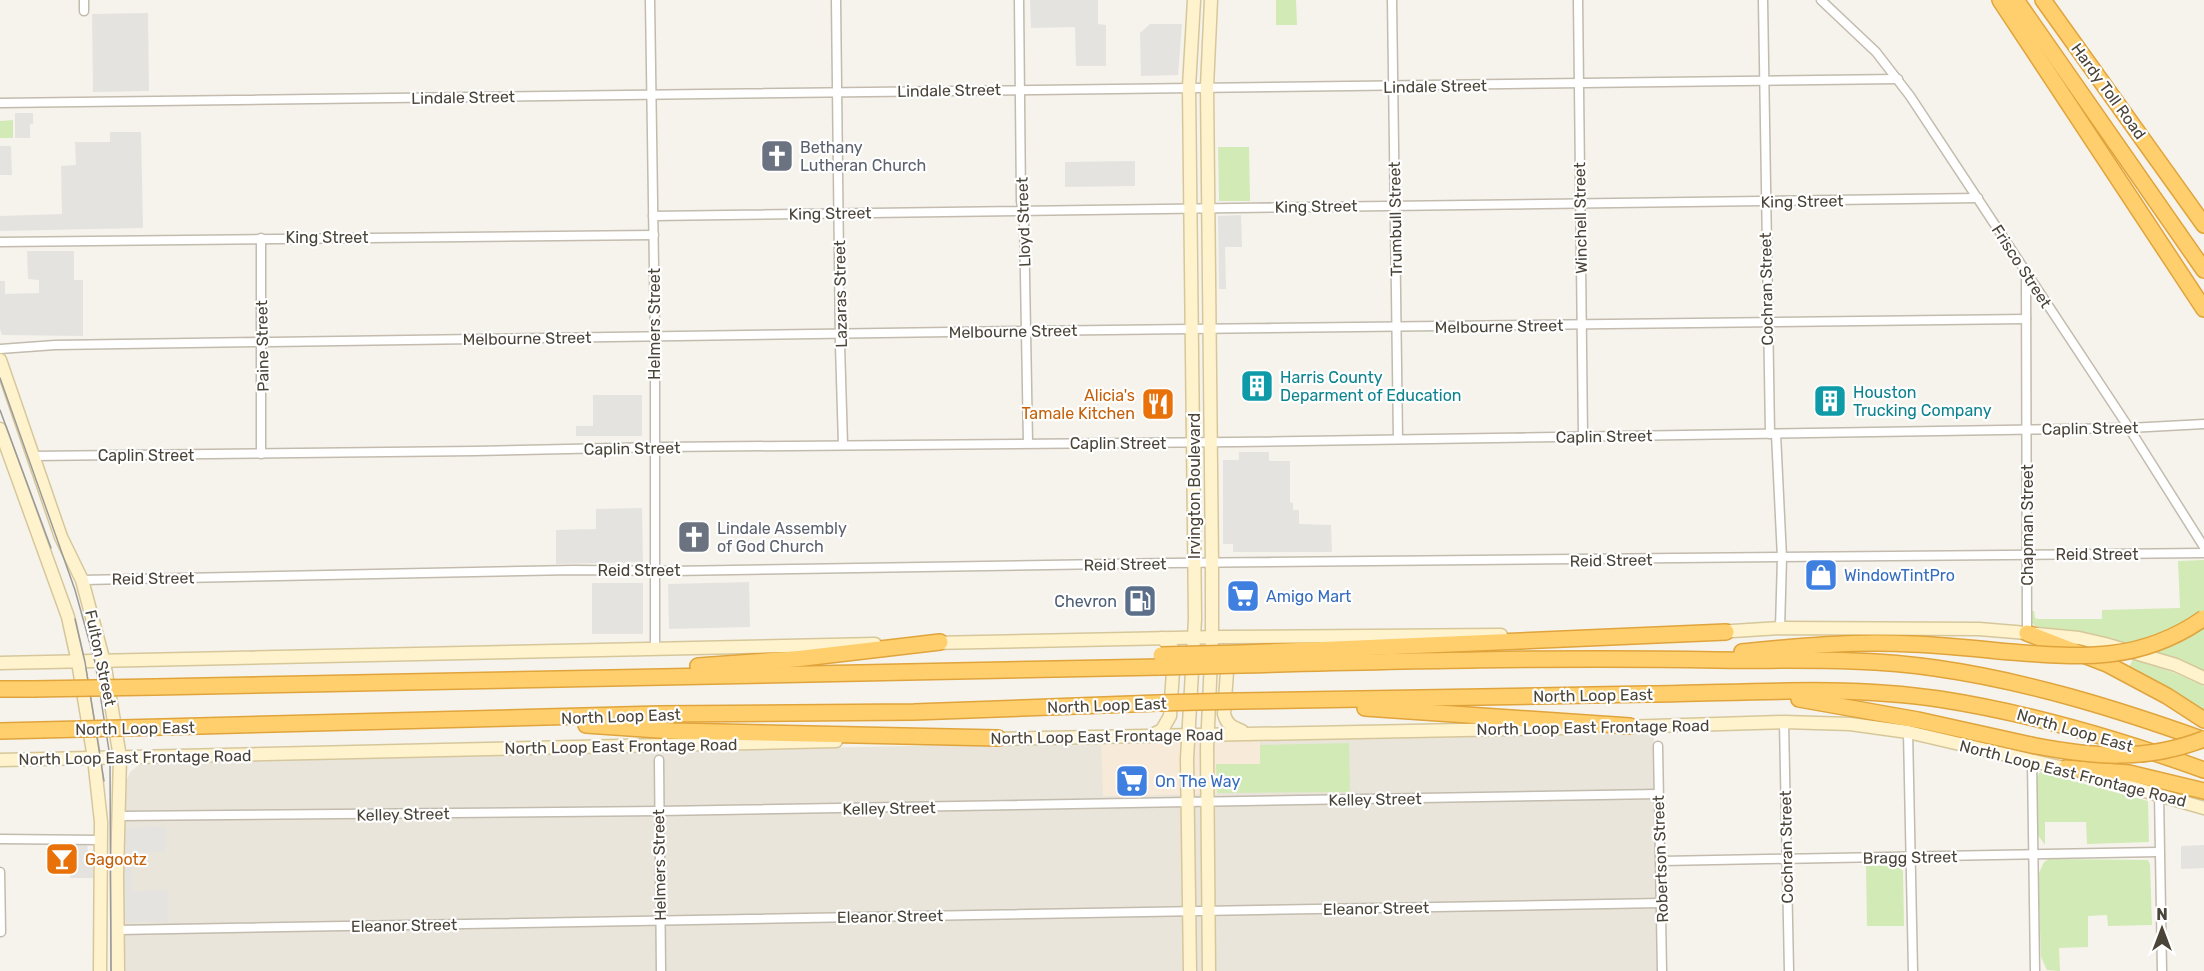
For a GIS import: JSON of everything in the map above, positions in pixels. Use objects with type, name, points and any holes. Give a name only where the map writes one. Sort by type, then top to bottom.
[{"type":"highway","points":[[2000,0],[2204,309]]},
{"type":"highway","points":[[2016,0],[2204,270]]},
{"type":"highway","name":"Hardy Toll Road","points":[[2043,0],[2204,225]]},
{"type":"highway","points":[[2175,183],[2204,205]]},
{"type":"highway","points":[[1672,659],[1812,645],[1863,643],[1913,644],[2074,657],[2110,655],[2145,647],[2173,636],[2204,618]]},
{"type":"highway","points":[[1242,659],[1726,632]]},
{"type":"highway","points":[[2027,633],[2107,664],[2167,696],[2204,720]]},
{"type":"highway","points":[[518,679],[795,659],[940,642]]},
{"type":"highway","name":"North Loop East","points":[[4,690],[1126,668],[1161,661],[1242,659],[1672,659],[1881,662],[1986,677],[2097,705],[2204,739]]},
{"type":"highway","name":"North Loop East","points":[[0,731],[659,714],[914,712],[1238,701],[1853,692],[1938,699],[1992,708],[2066,725],[2204,770]]},
{"type":"highway","points":[[1764,693],[1918,720],[2074,753],[2122,756],[2147,754],[2204,739]]},
{"type":"highway","points":[[1263,701],[1630,726]]},
{"type":"highway","points":[[496,720],[673,731],[998,738]]},
{"type":"highway","points":[[2066,768],[2130,773],[2204,791]]},
{"type":"main road","name":"Irvington Boulevard","points":[[1190,971],[1188,735],[1194,638],[1194,442],[1189,87],[1194,0]]},
{"type":"main road","name":"Irvington Boulevard","points":[[1209,971],[1207,803],[1212,564],[1207,87],[1211,0]]},
{"type":"main road","name":"Fulton Street","points":[[0,360],[61,537],[82,580],[104,662],[120,757],[118,971]]},
{"type":"main road","name":"Fulton Street","points":[[0,429],[65,609],[78,662],[94,758],[101,822],[99,971]]},
{"type":"main road","points":[[0,663],[1162,638],[1726,632],[1780,628],[1979,629],[2079,639],[2105,644],[2176,665],[2204,678]]},
{"type":"main road","points":[[1151,736],[1162,730],[1170,717],[1174,650],[1162,638]]},
{"type":"main road","points":[[1248,734],[1226,722],[1225,702],[1228,655],[1231,649],[1239,643],[1254,638]]},
{"type":"main road","name":"North Loop East Frontage Road","points":[[0,760],[998,738],[1784,723],[1850,724],[1908,732],[2066,768],[2204,808]]},
{"type":"street","points":[[84,0],[84,10]]},
{"type":"street","name":"Helmers Street","points":[[650,0],[656,447],[655,648]]},
{"type":"street","name":"Lazaras Street","points":[[836,0],[843,445]]},
{"type":"street","name":"Lloyd Street","points":[[1018,0],[1028,443]]},
{"type":"street","name":"Trumbull Street","points":[[1392,0],[1398,439]]},
{"type":"street","name":"Winchell Street","points":[[1578,0],[1583,436]]},
{"type":"street","name":"Cochran Street","points":[[1763,0],[1767,321],[1782,558],[1780,628]]},
{"type":"street","name":"Frisco Street","points":[[1821,0],[1876,52],[1898,79],[2129,428],[2204,547]]},
{"type":"street","name":"Lindale Street","points":[[0,103],[1898,79]]},
{"type":"street","name":"King Street","points":[[653,216],[1978,198]]},
{"type":"street","name":"King Street","points":[[0,242],[654,235]]},
{"type":"street","name":"Paine Street","points":[[261,238],[261,454]]},
{"type":"street","name":"Chapman Street","points":[[2026,273],[2027,633]]},
{"type":"street","name":"Melbourne Street","points":[[0,349],[55,345],[655,336],[1767,321],[2026,320]]},
{"type":"street","name":"Caplin Street","points":[[32,456],[1773,434],[2129,428],[2204,424]]},
{"type":"street","name":"Reid Street","points":[[82,580],[437,572],[2204,553]]},
{"type":"street","name":"Cochran Street","points":[[1784,723],[1789,971]]},
{"type":"street","points":[[1908,732],[1913,971]]},
{"type":"street","name":"Robertson Street","points":[[1658,747],[1662,861],[1662,971]]},
{"type":"street","name":"Helmers Street","points":[[659,760],[661,971]]},
{"type":"street","points":[[2032,761],[2036,971]]},
{"type":"street","points":[[2158,793],[2162,971]]},
{"type":"street","name":"Kelley Street","points":[[119,816],[659,811],[1658,794]]},
{"type":"street","points":[[0,839],[100,840]]},
{"type":"street","name":"Bragg Street","points":[[1662,861],[2158,852]]},
{"type":"street","points":[[0,872],[1,932]]},
{"type":"street","name":"Eleanor Street","points":[[118,930],[1662,903]]},
{"type":"shaded area","points":[[1030,0],[1098,0],[1098,24],[1106,25],[1106,66],[1076,66],[1075,27],[1031,28]]},
{"type":"shaded area","points":[[148,13],[149,91],[93,92],[92,14]]},
{"type":"shaded area","points":[[1150,24],[1182,24],[1178,75],[1141,76],[1140,33]]},
{"type":"shaded area","points":[[15,113],[33,113],[30,138],[15,138]]},
{"type":"shaded area","points":[[110,132],[141,132],[143,228],[0,231],[0,216],[62,214],[61,166],[76,165],[75,142],[110,142]]},
{"type":"shaded area","points":[[0,146],[11,146],[12,175],[0,175]]},
{"type":"shaded area","points":[[1135,161],[1135,186],[1065,187],[1065,162]]},
{"type":"shaded area","points":[[1241,215],[1242,247],[1225,247],[1226,289],[1219,289],[1218,216]]},
{"type":"shaded area","points":[[27,251],[74,251],[74,280],[83,280],[83,336],[2,335],[0,281],[5,281],[5,294],[39,293],[39,280],[28,279]]},
{"type":"shaded area","points":[[593,395],[642,395],[642,436],[576,436],[576,426],[593,426]]},
{"type":"shaded area","points":[[1239,452],[1269,452],[1269,461],[1290,461],[1290,502],[1293,503],[1293,510],[1299,510],[1299,524],[1331,525],[1332,552],[1233,552],[1233,544],[1223,544],[1223,460],[1239,460]]},
{"type":"shaded area","points":[[642,508],[643,562],[556,564],[556,530],[596,529],[596,509]]},
{"type":"shaded area","points":[[749,582],[750,627],[669,629],[668,584]]},
{"type":"shaded area","points":[[592,583],[643,583],[643,634],[592,634]]},
{"type":"shaded area","points":[[1654,733],[1657,971],[119,971],[119,887],[125,833],[125,784],[130,772],[148,762]]},
{"type":"shaded area","points":[[1260,739],[1261,764],[1216,765],[1217,794],[1103,796],[1101,742]]},
{"type":"shaded area","points":[[150,826],[167,828],[165,852],[131,853],[132,891],[166,890],[168,892],[168,922],[127,922],[121,916],[123,839],[126,829]]},
{"type":"shaded area","points":[[53,843],[87,844],[88,851],[93,852],[93,878],[70,878],[70,852],[53,852]]},
{"type":"shaded area","points":[[2204,845],[2204,868],[2181,869],[2181,846]]},
{"type":"green space","points":[[1276,0],[1296,0],[1297,25],[1276,25]]},
{"type":"green space","points":[[13,120],[13,138],[0,138],[0,121]]},
{"type":"green space","points":[[1218,147],[1249,147],[1250,201],[1219,201]]},
{"type":"green space","points":[[2204,560],[2204,672],[2077,633],[2036,627],[2032,623],[2030,611],[2034,611],[2035,618],[2038,619],[2102,619],[2102,610],[2180,608],[2178,561]]},
{"type":"green space","points":[[2133,659],[2175,673],[2204,686],[2204,716],[2128,669]]},
{"type":"green space","points":[[1349,743],[1350,792],[1217,793],[1216,764],[1260,764],[1260,745]]},
{"type":"green space","points":[[2040,772],[2148,801],[2149,842],[2087,844],[2086,822],[2045,822],[2045,845],[2038,835],[2037,828],[2035,780]]},
{"type":"green space","points":[[2049,859],[2148,860],[2152,925],[2108,926],[2107,915],[2088,916],[2088,947],[2059,948],[2060,971],[2047,970],[2041,957],[2038,875],[2044,862]]},
{"type":"green space","points":[[1896,865],[1903,871],[1904,926],[1867,926],[1866,866]]},
{"type":"tram line","points":[[0,378],[75,590],[95,662],[110,757],[111,971]]},
{"type":"tram line","points":[[0,410],[51,548]]},
{"type":"tram line","points":[[75,619],[85,662],[104,781]]},
{"type":"place","name":"Bethany Lutheran Church","points":[[777,156]]},
{"type":"place","name":"Harris County Deparment of Education","points":[[1257,386]]},
{"type":"place","name":"Houston Trucking Company","points":[[1830,401]]},
{"type":"place","name":"Alicia's Tamale Kitchen","points":[[1158,404]]},
{"type":"place","name":"Lindale Assembly of God Church","points":[[694,537]]},
{"type":"place","name":"WindowTintPro","points":[[1821,575]]},
{"type":"place","name":"Amigo Mart","points":[[1243,596]]},
{"type":"place","name":"Chevron","points":[[1140,601]]},
{"type":"place","name":"On The Way","points":[[1132,781]]},
{"type":"place","name":"Gagootz","points":[[62,859]]}]
